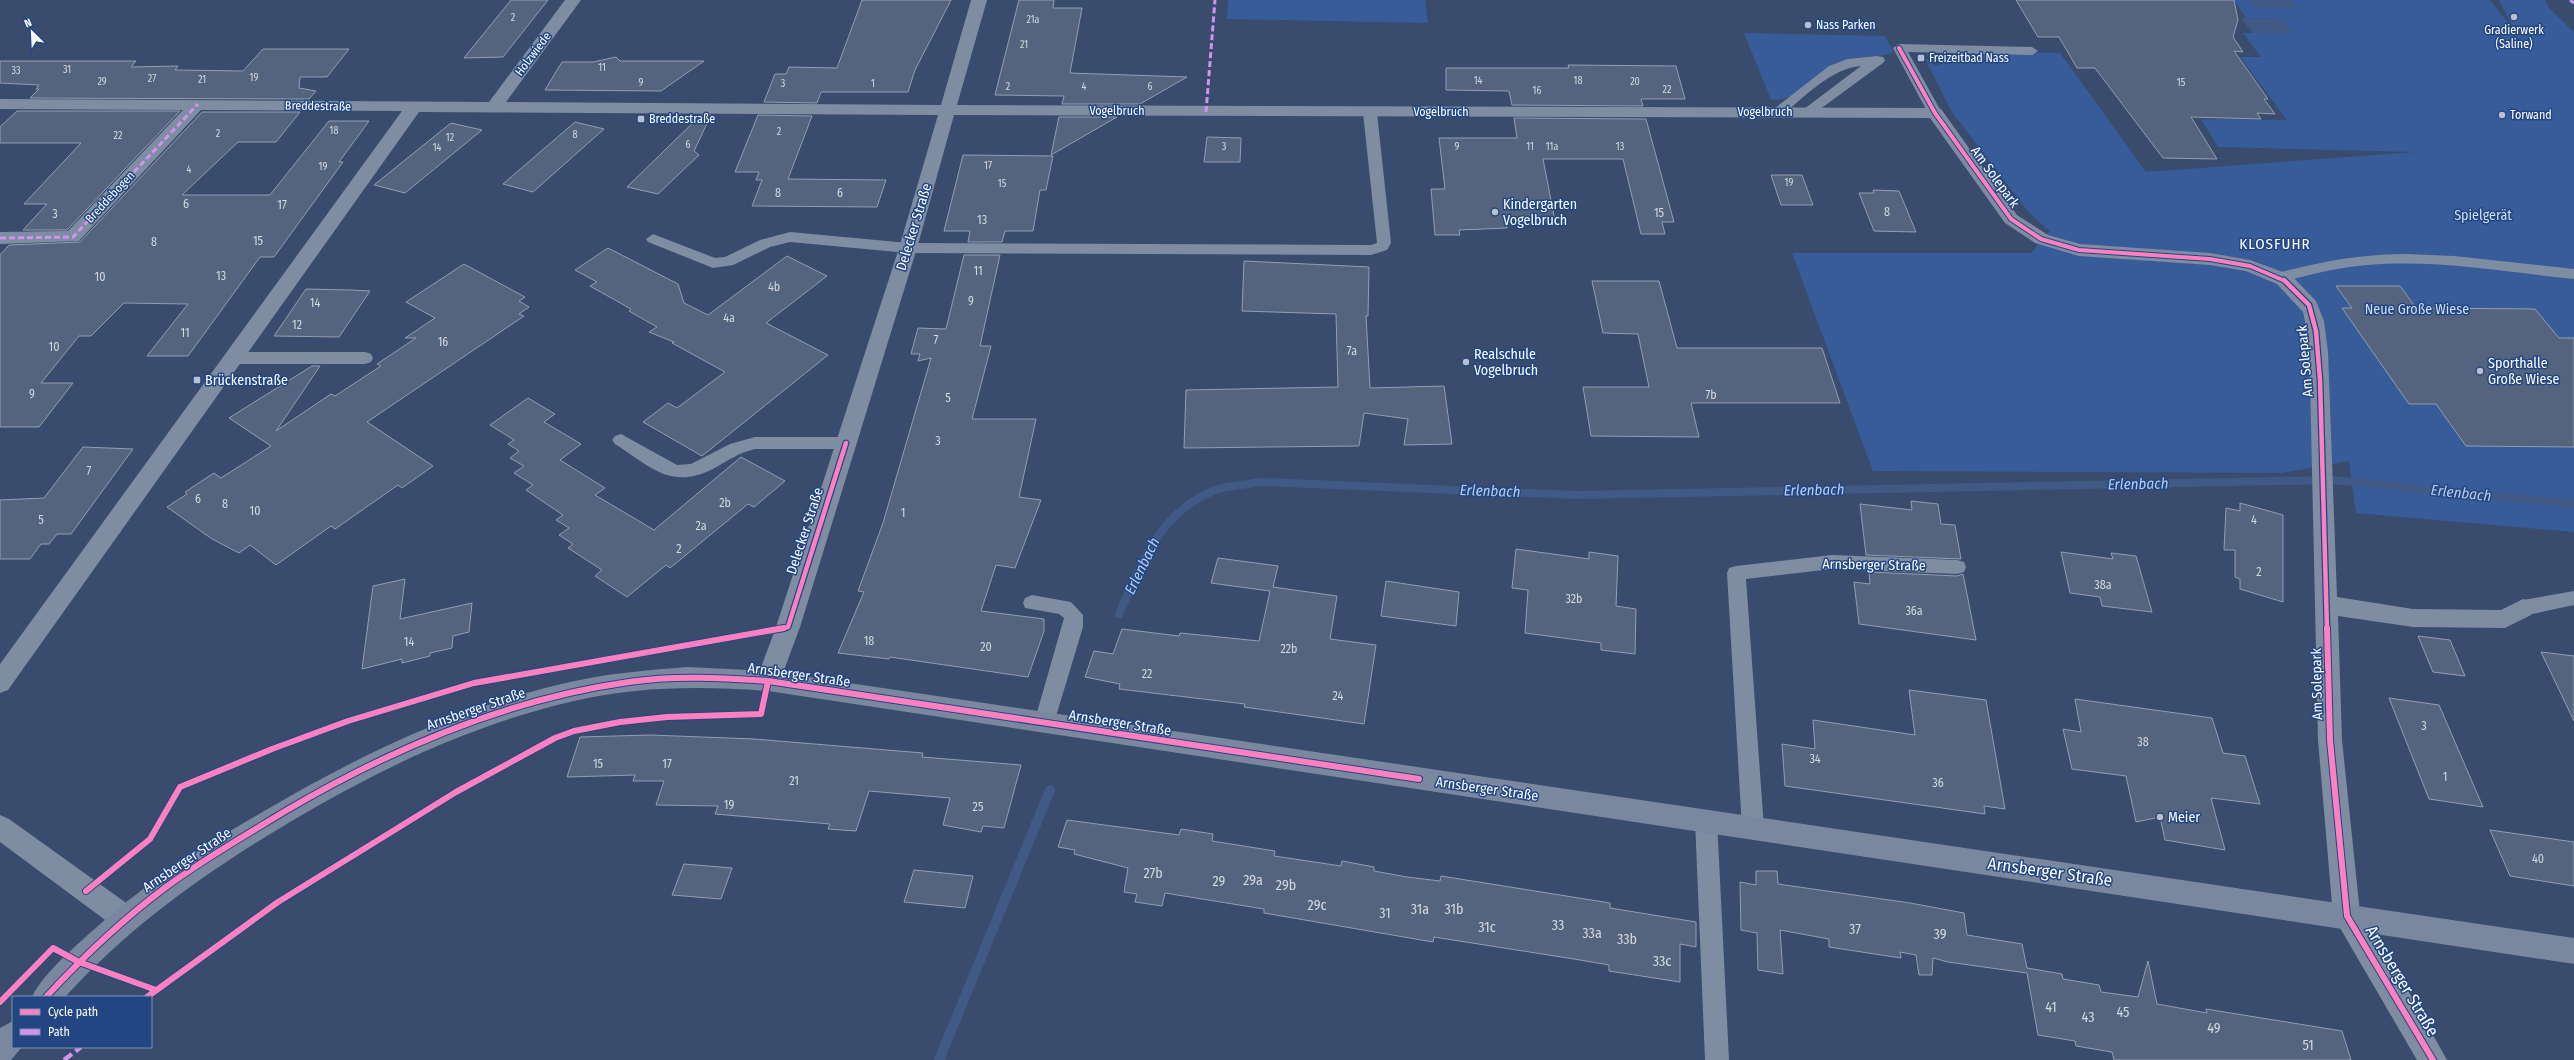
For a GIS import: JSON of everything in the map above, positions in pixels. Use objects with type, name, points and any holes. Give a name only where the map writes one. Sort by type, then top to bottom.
[{"type":"street","name":"Holzwiede","points":[[492,108],[573,0]]},
{"type":"street","name":"Delecker Straße","points":[[768,681],[908,248],[979,0]]},
{"type":"street","name":"Breddestraße","points":[[0,104],[198,104],[492,108],[948,110]]},
{"type":"street","name":"Breddebogen","points":[[0,238],[73,237],[198,104]]},
{"type":"street","points":[[0,683],[232,358],[414,107]]},
{"type":"street","name":"Vogelbruch","points":[[948,110],[1370,113],[1935,113]]},
{"type":"street","name":"Am Solepark","points":[[1935,113],[2011,220],[2020,229],[2037,239],[2070,249],[2222,262],[2246,266],[2279,278],[2303,298],[2313,314],[2320,380],[2324,533],[2328,605],[2330,740],[2347,916]]},
{"type":"street","points":[[2328,605],[2413,618],[2505,619],[2524,608]]},
{"type":"street","name":"Arnsberger Straße","points":[[47,996],[79,962],[126,919],[190,871],[298,803],[355,771],[447,731],[528,703],[616,684],[686,677],[768,681],[1706,820],[2574,951]]},
{"type":"street","points":[[0,827],[126,919]]},
{"type":"street","name":"Arnsberger Straße","points":[[2347,916],[2383,973],[2433,1060]]},
{"type":"street","points":[[0,1051],[12,1036]]},
{"type":"lane","points":[[1777,112],[1834,69],[1847,63],[1878,60],[1902,54],[2032,50]]},
{"type":"lane","name":"Am Solepark","points":[[1902,54],[1935,113]]},
{"type":"lane","points":[[1807,112],[1878,60]]},
{"type":"lane","points":[[653,239],[713,263],[728,262],[765,243],[790,237],[908,248],[1378,249],[1384,243],[1370,113]]},
{"type":"lane","points":[[2279,278],[2326,265],[2384,259],[2454,262],[2574,274]]},
{"type":"lane","points":[[232,358],[365,358]]},
{"type":"lane","points":[[621,440],[674,472],[682,473],[697,470],[746,445],[846,443]]},
{"type":"lane","name":"Arnsberger Straße","points":[[1752,828],[1736,573],[1832,562],[1957,567]]},
{"type":"lane","points":[[2524,608],[2574,598]]},
{"type":"lane","points":[[1032,603],[1064,607],[1074,615],[1073,627],[1044,723]]},
{"type":"lane","points":[[1706,820],[1717,1060]]},
{"type":"green space","points":[[1228,0],[1425,0],[1428,23],[1227,19]]},
{"type":"green space","name":"Neue Große Wiese","points":[[2234,0],[2490,0],[2516,33],[2499,0],[2545,0],[2549,8],[2574,32],[2574,532],[2356,513],[2349,461],[2282,473],[1873,471],[1792,253],[2031,253],[2050,231],[2030,214],[1952,112],[1924,57],[1936,66],[1952,60],[1986,61],[1972,51],[2060,53],[2146,172],[2415,152],[2218,147],[2201,119],[2287,120],[2240,57],[2261,57],[2243,33],[2293,33],[2281,19],[2246,18]]},
{"type":"green space","points":[[1744,33],[1885,36],[1893,51],[1885,55],[1843,60],[1828,68],[1794,94],[1784,99],[1771,100]]},
{"type":"shaded area","points":[[2250,0],[2290,0],[2297,8],[2256,8]]},
{"type":"shaded area","points":[[2241,18],[2281,19],[2293,33],[2253,33]]},
{"type":"building","points":[[511,0],[548,0],[503,57],[464,58]]},
{"type":"building","points":[[862,0],[951,0],[915,70],[908,92],[821,92],[817,103],[764,102],[775,74],[786,74],[789,67],[837,68]]},
{"type":"building","points":[[1019,0],[1054,0],[1053,8],[1082,8],[1070,73],[1187,77],[1140,104],[1062,104],[1064,96],[995,95]]},
{"type":"building","points":[[2016,0],[2234,0],[2238,20],[2233,37],[2243,52],[2234,51],[2268,99],[2264,99],[2275,114],[2257,113],[2261,119],[2191,117],[2217,159],[2163,158],[2095,68],[2077,68],[2059,37],[2038,37]]},
{"type":"building","points":[[263,49],[349,49],[327,77],[300,77],[299,88],[316,91],[309,99],[30,98],[39,89],[36,89],[39,85],[0,83],[0,61],[136,61],[131,67],[178,66],[175,70],[243,71]]},
{"type":"building","points":[[616,57],[620,61],[704,61],[661,91],[545,90],[562,62],[593,62]]},
{"type":"building","points":[[1568,65],[1676,66],[1685,99],[1641,99],[1643,106],[1512,105],[1509,91],[1446,90],[1446,68],[1569,68]]},
{"type":"building","points":[[17,111],[180,111],[67,230],[23,230],[47,204],[24,204],[81,143],[0,143],[0,127]]},
{"type":"building","points":[[202,112],[300,112],[276,142],[238,142],[182,195],[270,195],[329,121],[369,121],[339,162],[343,162],[274,257],[260,257],[188,356],[147,356],[188,304],[124,303],[91,336],[79,336],[41,383],[73,383],[39,427],[0,427],[0,255],[9,245],[80,242]]},
{"type":"building","points":[[701,115],[711,115],[694,151],[699,155],[658,194],[627,187]]},
{"type":"building","points":[[758,115],[812,116],[788,179],[886,180],[877,207],[752,206],[762,180],[756,180],[759,172],[735,172]]},
{"type":"building","points":[[1059,117],[1117,117],[1051,155]]},
{"type":"building","points":[[1514,118],[1646,119],[1674,222],[1662,222],[1665,234],[1641,234],[1623,159],[1543,159],[1555,221],[1507,223],[1507,228],[1459,230],[1460,235],[1435,235],[1431,189],[1445,189],[1439,138],[1517,138]]},
{"type":"building","points":[[575,122],[604,129],[533,192],[503,184]]},
{"type":"building","points":[[451,123],[482,130],[405,193],[374,185]]},
{"type":"building","points":[[1207,137],[1241,138],[1240,162],[1204,162]]},
{"type":"building","points":[[963,155],[1053,156],[1046,190],[1040,190],[1033,231],[1005,231],[1002,242],[968,242],[970,231],[944,231]]},
{"type":"building","points":[[1771,175],[1802,175],[1813,205],[1781,205]]},
{"type":"building","points":[[1873,190],[1899,191],[1916,232],[1874,231],[1859,193],[1874,193]]},
{"type":"building","points":[[608,248],[678,284],[684,303],[708,315],[787,256],[827,276],[766,323],[828,355],[702,456],[643,422],[668,403],[677,408],[725,372],[672,343],[674,342],[649,332],[657,327],[629,311],[631,309],[590,286],[597,282],[575,270]]},
{"type":"building","points":[[964,255],[1000,255],[980,346],[991,346],[972,419],[1036,419],[1019,497],[1041,500],[1015,568],[996,565],[981,611],[1044,619],[1044,631],[1028,677],[890,657],[889,659],[838,653],[864,592],[858,591],[883,523],[931,358],[918,361],[920,354],[911,354],[918,328],[946,329]]},
{"type":"building","points":[[1244,261],[1369,267],[1368,316],[1366,316],[1370,388],[1444,386],[1452,444],[1404,445],[1408,419],[1364,413],[1359,446],[1184,448],[1186,390],[1338,387],[1336,314],[1242,311]]},
{"type":"building","points":[[464,264],[525,297],[519,301],[529,307],[519,314],[524,316],[367,422],[433,466],[402,488],[398,485],[335,529],[331,526],[276,565],[250,545],[239,553],[212,539],[167,507],[187,494],[185,492],[214,473],[221,478],[271,446],[229,418],[312,366],[320,366],[276,431],[331,394],[335,396],[381,366],[377,364],[416,338],[405,338],[435,318],[406,302]]},
{"type":"building","points":[[1592,281],[1659,281],[1677,348],[1822,348],[1840,403],[1691,403],[1699,437],[1591,436],[1583,387],[1649,387],[1638,334],[1603,333]]},
{"type":"building","name":"Sporthalle Große Wiese","points":[[2336,286],[2400,286],[2416,308],[2535,309],[2559,338],[2574,338],[2574,447],[2466,446],[2436,404],[2409,404],[2342,308],[2352,308]]},
{"type":"building","points":[[306,289],[370,291],[339,337],[274,336]]},
{"type":"building","points":[[528,398],[555,414],[544,422],[581,444],[560,460],[605,488],[595,495],[654,530],[741,457],[785,481],[754,507],[748,504],[670,568],[666,565],[627,597],[595,576],[602,570],[568,548],[573,544],[559,535],[569,528],[556,520],[563,515],[526,490],[533,485],[514,473],[524,466],[510,458],[519,451],[508,444],[514,440],[490,425]]},
{"type":"building","points":[[83,447],[133,449],[71,534],[57,534],[49,544],[41,544],[30,559],[0,559],[0,500],[44,498]]},
{"type":"building","points":[[1911,501],[1938,504],[1941,524],[1955,525],[1961,559],[1866,555],[1860,504],[1912,510]]},
{"type":"building","points":[[2240,503],[2283,515],[2283,602],[2240,589],[2240,579],[2235,577],[2235,550],[2224,550],[2226,508],[2240,511]]},
{"type":"building","points":[[1516,549],[1589,559],[1589,552],[1618,556],[1616,606],[1636,609],[1635,654],[1601,650],[1601,643],[1525,633],[1528,590],[1512,588]]},
{"type":"building","points":[[2061,552],[2113,559],[2111,553],[2136,556],[2152,612],[2102,606],[2100,597],[2070,593]]},
{"type":"building","points":[[1218,558],[1278,566],[1273,587],[1337,596],[1330,639],[1376,645],[1364,724],[1244,707],[1245,704],[1119,689],[1120,684],[1085,677],[1094,651],[1113,654],[1122,629],[1179,636],[1180,633],[1259,641],[1270,591],[1211,583]]},
{"type":"building","points":[[1869,572],[1957,576],[1963,574],[1976,640],[1859,624],[1854,582],[1870,584]]},
{"type":"building","points":[[405,579],[400,619],[472,603],[469,632],[453,636],[452,648],[430,653],[430,656],[402,663],[402,659],[362,669],[373,586]]},
{"type":"building","points":[[1386,581],[1459,592],[1456,626],[1381,616]]},
{"type":"building","points":[[2418,636],[2450,640],[2465,676],[2433,672]]},
{"type":"building","points":[[2541,652],[2574,656],[2574,721]]},
{"type":"building","points":[[1909,690],[1986,700],[2005,809],[1984,806],[1985,814],[1785,786],[1782,744],[1815,749],[1813,720],[1915,735]]},
{"type":"building","points":[[2389,698],[2439,705],[2483,807],[2429,799]]},
{"type":"building","points":[[2075,699],[2212,718],[2223,753],[2245,756],[2260,804],[2211,798],[2225,850],[2165,840],[2160,817],[2136,822],[2126,776],[2072,769],[2063,729],[2081,732]]},
{"type":"building","points":[[650,735],[754,739],[923,753],[922,757],[1021,765],[1004,828],[983,826],[981,832],[943,825],[950,798],[869,791],[856,831],[828,829],[830,824],[715,814],[718,806],[656,805],[664,781],[633,781],[635,775],[567,777],[580,737]]},
{"type":"building","points":[[1067,820],[1179,835],[1181,829],[1213,834],[1212,841],[1275,851],[1274,856],[1341,866],[1342,861],[1374,867],[1374,871],[1407,877],[1440,881],[1441,876],[1610,903],[1610,908],[1696,922],[1696,947],[1680,944],[1680,982],[1609,971],[1609,965],[1434,937],[1433,942],[1264,913],[1264,909],[1165,893],[1162,906],[1135,902],[1137,894],[1124,892],[1128,868],[1074,854],[1075,850],[1058,847]]},
{"type":"building","points":[[2490,830],[2574,842],[2574,886],[2510,876]]},
{"type":"building","points":[[684,864],[732,868],[721,899],[672,895]]},
{"type":"building","points":[[914,870],[973,876],[965,908],[904,902]]},
{"type":"building","points":[[1756,871],[1777,871],[1778,884],[1910,903],[1964,913],[1967,935],[2022,944],[2027,968],[2062,974],[2063,979],[2099,985],[2101,992],[2138,997],[2148,961],[2157,1004],[2207,1013],[2206,1009],[2342,1031],[2351,1060],[2114,1060],[2112,1052],[2076,1046],[2075,1041],[2038,1035],[2027,973],[1948,962],[1933,958],[1932,975],[1919,975],[1916,955],[1900,952],[1901,958],[1829,947],[1829,939],[1780,930],[1783,974],[1758,970],[1757,933],[1741,930],[1740,882],[1756,885]]},
{"type":"waterway","name":"Erlenbach","points":[[1119,614],[1135,577],[1154,542],[1165,527],[1179,513],[1194,501],[1213,491],[1231,486],[1261,482],[1577,495],[2332,480],[2574,504]]},
{"type":"waterway","points":[[939,1060],[1050,790]]},
{"type":"marked path","points":[[1206,112],[1215,0]]},
{"type":"marked path","points":[[2570,0],[2574,3]]},
{"type":"marked path","points":[[0,238],[73,237],[198,104]]},
{"type":"marked path","points":[[64,1060],[80,1048]]},
{"type":"cycle path","points":[[1899,48],[1935,113],[2011,219],[2041,239],[2079,250],[2122,255],[2210,259],[2250,266],[2284,280],[2309,305],[2315,321],[2320,380],[2330,740],[2347,916],[2383,973],[2433,1060]]},
{"type":"cycle path","points":[[86,891],[150,839],[180,787],[272,749],[348,721],[474,683],[599,659],[692,646],[788,627],[846,443]]},
{"type":"cycle path","points":[[47,996],[84,957],[111,932],[166,887],[194,867],[266,823],[364,768],[415,744],[467,723],[521,705],[575,691],[631,681],[687,677],[768,681],[1419,779]]},
{"type":"cycle path","points":[[148,996],[278,902],[456,792],[555,738],[574,731],[620,722],[667,717],[761,714],[768,681]]},
{"type":"cycle path","points":[[0,1002],[53,948],[79,962],[156,990]]},
{"type":"place","name":"Gradierwerk (Saline)","points":[[2514,17]]},
{"type":"place","name":"Nass Parken","points":[[1808,25]]},
{"type":"place","name":"Freizeitbad Nass","points":[[1921,58]]},
{"type":"place","name":"Torwand","points":[[2502,115]]},
{"type":"place","name":"Breddestraße","points":[[641,119]]},
{"type":"place","name":"Kindergarten Vogelbruch","points":[[1495,212]]},
{"type":"place","name":"Realschule Vogelbruch","points":[[1466,362]]},
{"type":"place","name":"Sporthalle Große Wiese","points":[[2480,371]]},
{"type":"place","name":"Brückenstraße","points":[[197,380]]},
{"type":"place","name":"Meier","points":[[2160,817]]},
{"type":"district","name":"KLOSFUHR","points":[[2275,244]]},
{"type":"park label","name":"Spielgerät","points":[[2483,215]]}]
